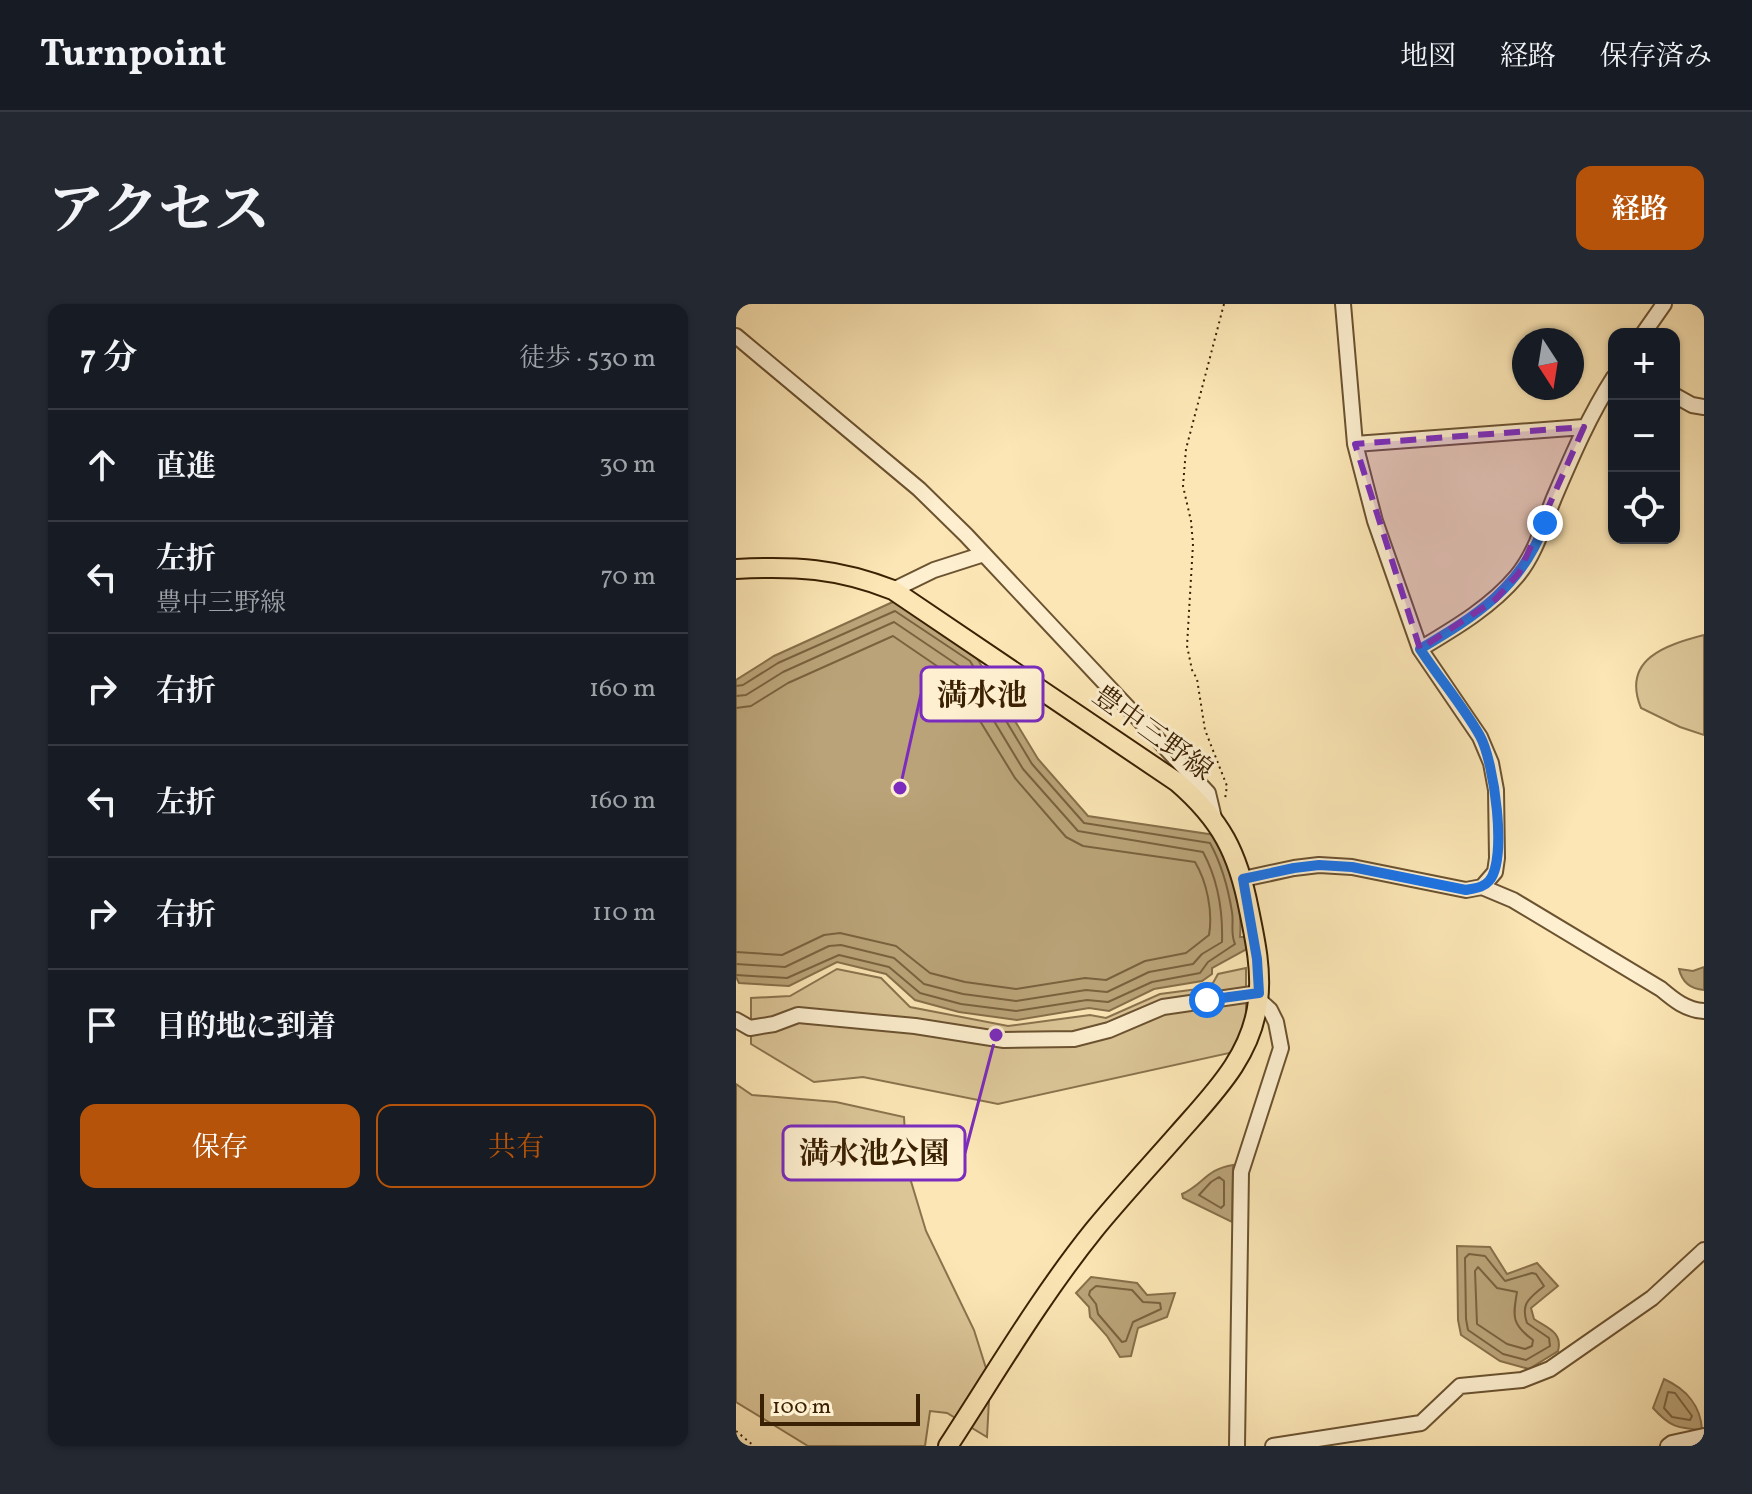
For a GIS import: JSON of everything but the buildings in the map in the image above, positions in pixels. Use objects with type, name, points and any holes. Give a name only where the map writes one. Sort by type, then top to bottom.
[{"type":"main road","name":"豊中三野線","points":[[736,569],[784,567],[828,570],[893,590],[1177,782],[1214,818],[1225,835],[1243,879],[1257,959],[1259,996],[1248,1038],[1227,1077],[1093,1231],[948,1446]]},
{"type":"street","points":[[1343,304],[1355,444],[1375,521],[1420,649],[1480,737],[1491,763],[1496,790],[1497,858],[1495,872],[1482,887]]},
{"type":"street","points":[[1647,328],[1664,304]]},
{"type":"street","points":[[736,336],[919,489],[984,554],[1208,793],[1214,818]]},
{"type":"street","points":[[1420,649],[1496,599],[1519,573],[1537,544],[1584,427],[1607,398]]},
{"type":"street","points":[[1680,398],[1704,407]]},
{"type":"street","points":[[1355,444],[1584,427]]},
{"type":"street","points":[[893,590],[934,570],[984,554]]},
{"type":"street","points":[[1243,879],[1319,865],[1352,867],[1466,890],[1482,887],[1526,908],[1661,989],[1676,1002],[1693,1010],[1704,1011]]},
{"type":"street","points":[[736,1020],[750,1028],[774,1024],[798,1015],[915,1026],[1004,1040],[1074,1039],[1109,1030],[1163,1007],[1259,996],[1276,1022],[1281,1048],[1241,1172],[1237,1446]]},
{"type":"street","points":[[1273,1446],[1421,1423],[1460,1386],[1522,1380],[1550,1369],[1652,1298],[1682,1267],[1704,1250]]},
{"type":"street","points":[[1668,1446],[1704,1436]]},
{"type":"path","points":[[1224,304],[1186,449],[1183,486],[1193,544],[1187,646],[1197,679],[1205,730],[1227,786],[1225,799]]},
{"type":"path","points":[[736,1431],[754,1446]]},
{"type":"highlighted area","points":[[1584,427],[1519,573],[1496,599],[1420,649],[1355,444]]},
{"type":"shaded area","points":[[1704,635],[1704,735],[1641,708],[1636,691],[1637,677],[1651,657],[1675,644]]},
{"type":"shaded area","points":[[1246,968],[1246,1021],[1234,1052],[998,1104],[863,1077],[814,1082],[751,1044],[751,998],[790,996],[837,969],[881,978],[910,1007],[1008,1026],[1090,1015],[1106,1018],[1160,994],[1198,989],[1213,983],[1218,974]]},
{"type":"shaded area","points":[[736,1084],[752,1095],[836,1102],[904,1117],[907,1168],[926,1231],[974,1330],[990,1381],[987,1437],[947,1413],[930,1411],[925,1446],[808,1446],[736,1402]]},
{"type":"water","points":[[895,601],[975,655],[1038,759],[1088,816],[1215,835],[1235,884],[1240,910],[1240,937],[1247,937],[1247,949],[1212,968],[1212,974],[1202,981],[1154,989],[1109,1011],[1089,1008],[1017,1020],[959,1012],[915,1000],[886,974],[837,962],[789,986],[739,983],[736,977],[736,680],[774,656]]},
{"type":"water","points":[[1704,967],[1704,990],[1687,984],[1679,969],[1693,971]]},
{"type":"water","points":[[1233,1165],[1232,1222],[1183,1198],[1182,1194],[1211,1174]]},
{"type":"water","points":[[1457,1246],[1490,1247],[1507,1274],[1537,1263],[1558,1286],[1531,1308],[1534,1319],[1556,1335],[1558,1351],[1529,1369],[1500,1361],[1461,1335]]},
{"type":"water","points":[[1091,1277],[1137,1283],[1147,1295],[1175,1293],[1167,1317],[1138,1328],[1131,1356],[1120,1357],[1090,1317],[1089,1307],[1076,1293]]},
{"type":"water","points":[[1664,1379],[1691,1399],[1699,1413],[1702,1430],[1674,1425],[1653,1408]]},
{"type":"place","name":"満水池","points":[[900,788]]},
{"type":"place","name":"満水池公園","points":[[996,1035]]},
{"type":"route","points":[[1207,1000],[1259,993],[1253,930],[1243,879],[1319,865],[1352,867],[1466,890],[1482,887],[1490,881],[1497,858],[1496,790],[1491,763],[1480,737],[1420,649],[1496,599],[1519,573],[1537,544],[1545,523]]}]
